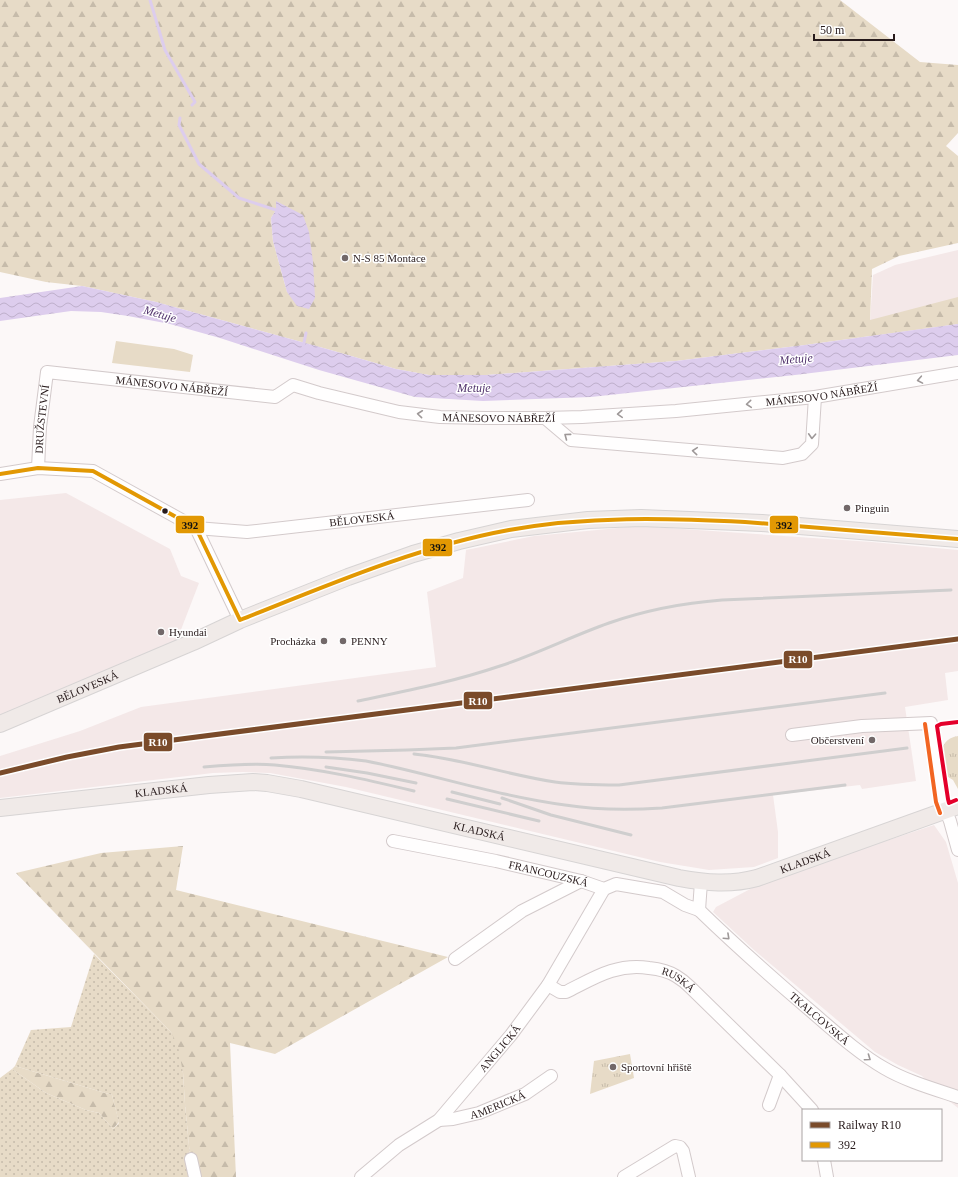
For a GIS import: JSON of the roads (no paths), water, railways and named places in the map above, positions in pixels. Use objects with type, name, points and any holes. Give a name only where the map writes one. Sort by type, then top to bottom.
[{"type":"main road","name":"BĚLOVESKÁ","points":[[0,724],[193,642],[240,620],[348,577],[414,554],[484,534],[543,525],[595,520],[641,518],[762,523],[958,539]]},
{"type":"main road","name":"KLADSKÁ","points":[[0,808],[238,782],[267,783],[301,789],[672,876],[701,882],[726,884],[757,878],[949,806]]},
{"type":"street","name":"MÁNESOVO NÁBŘEŽÍ","points":[[47,372],[275,397],[293,384],[319,393],[399,412],[440,417],[486,418],[582,417],[676,411],[815,397],[958,373]]},
{"type":"street","name":"DRUŽSTEVNÍ","points":[[38,468],[40,427],[47,372]]},
{"type":"street","points":[[545,418],[571,440],[783,458],[802,454],[812,444],[815,397]]},
{"type":"street","name":"BĚLOVESKÁ","points":[[0,474],[38,468],[93,471],[196,528],[247,532],[528,500]]},
{"type":"street","points":[[196,528],[240,620]]},
{"type":"street","points":[[792,735],[862,726],[932,729],[958,850]]},
{"type":"street","name":"FRANCOUZSKÁ","points":[[393,841],[496,861],[581,881]]},
{"type":"street","points":[[581,881],[604,889]]},
{"type":"street","name":"FRANCOUZSKÁ","points":[[455,959],[522,911],[581,881]]},
{"type":"street","points":[[699,910],[701,882]]},
{"type":"street","name":"TKALCOVSKÁ","points":[[604,889],[616,884],[663,892],[685,905],[699,910],[739,949],[866,1057],[885,1069],[922,1086],[958,1097]]},
{"type":"street","name":"ANGLICKÁ","points":[[361,1177],[399,1145],[438,1120],[511,1035],[548,985],[604,889]]},
{"type":"street","name":"RUSKÁ","points":[[548,985],[560,992],[566,992],[610,971],[630,966],[654,968],[668,972],[676,976],[690,987],[811,1109]]},
{"type":"street","name":"AMERICKÁ","points":[[438,1120],[453,1119],[479,1113],[525,1094],[551,1076]]},
{"type":"street","points":[[769,1105],[780,1076]]},
{"type":"street","points":[[624,1177],[675,1146],[680,1146],[683,1151],[688,1177]]},
{"type":"street","points":[[192,1159],[194,1177]]},
{"type":"street","points":[[824,1161],[827,1176]]},
{"type":"water","points":[[276,201],[303,215],[309,232],[313,262],[315,298],[309,309],[297,306],[287,292],[273,241],[271,218],[276,210]]},
{"type":"water","name":"Metuje","points":[[82,286],[156,302],[396,369],[429,375],[486,375],[676,361],[958,324],[958,355],[795,375],[591,397],[483,401],[415,397],[319,370],[220,338],[170,324],[128,316],[101,312],[71,311],[0,321],[0,298]]},
{"type":"waterway","points":[[150,0],[165,50],[195,102],[192,105]]},
{"type":"waterway","points":[[180,118],[179,125],[199,164],[239,198],[276,210],[277,214]]},
{"type":"waterway","points":[[303,347],[306,333]]},
{"type":"railway","points":[[358,701],[429,686],[482,672],[527,656],[609,623],[637,614],[665,608],[722,600],[951,590]]},
{"type":"railway","points":[[326,752],[456,748],[885,693]]},
{"type":"railway","points":[[414,754],[432,756],[555,782],[619,785],[907,748]]},
{"type":"railway","points":[[271,758],[318,757],[366,761],[514,796],[577,807],[601,809],[662,808],[845,785]]},
{"type":"railway","points":[[204,767],[258,764],[293,767],[345,775],[414,791]]},
{"type":"railway","points":[[326,767],[367,773],[416,783]]},
{"type":"railway","points":[[452,792],[500,804]]},
{"type":"railway","points":[[502,798],[551,815],[631,835]]},
{"type":"railway","points":[[447,799],[539,821]]},
{"type":"rail line","name":"R10","points":[[0,773],[67,757],[119,747],[958,639]]},
{"type":"place","name":"N-S 85 Montace","points":[[345,258]]},
{"type":"place","name":"Pinguin","points":[[847,508]]},
{"type":"place","name":"Hyundai","points":[[161,632]]},
{"type":"place","name":"Procházka","points":[[324,641]]},
{"type":"place","name":"PENNY","points":[[343,641]]},
{"type":"place","name":"Občerstvení","points":[[872,740]]},
{"type":"place","name":"Sportovní hřiště","points":[[613,1067]]}]
